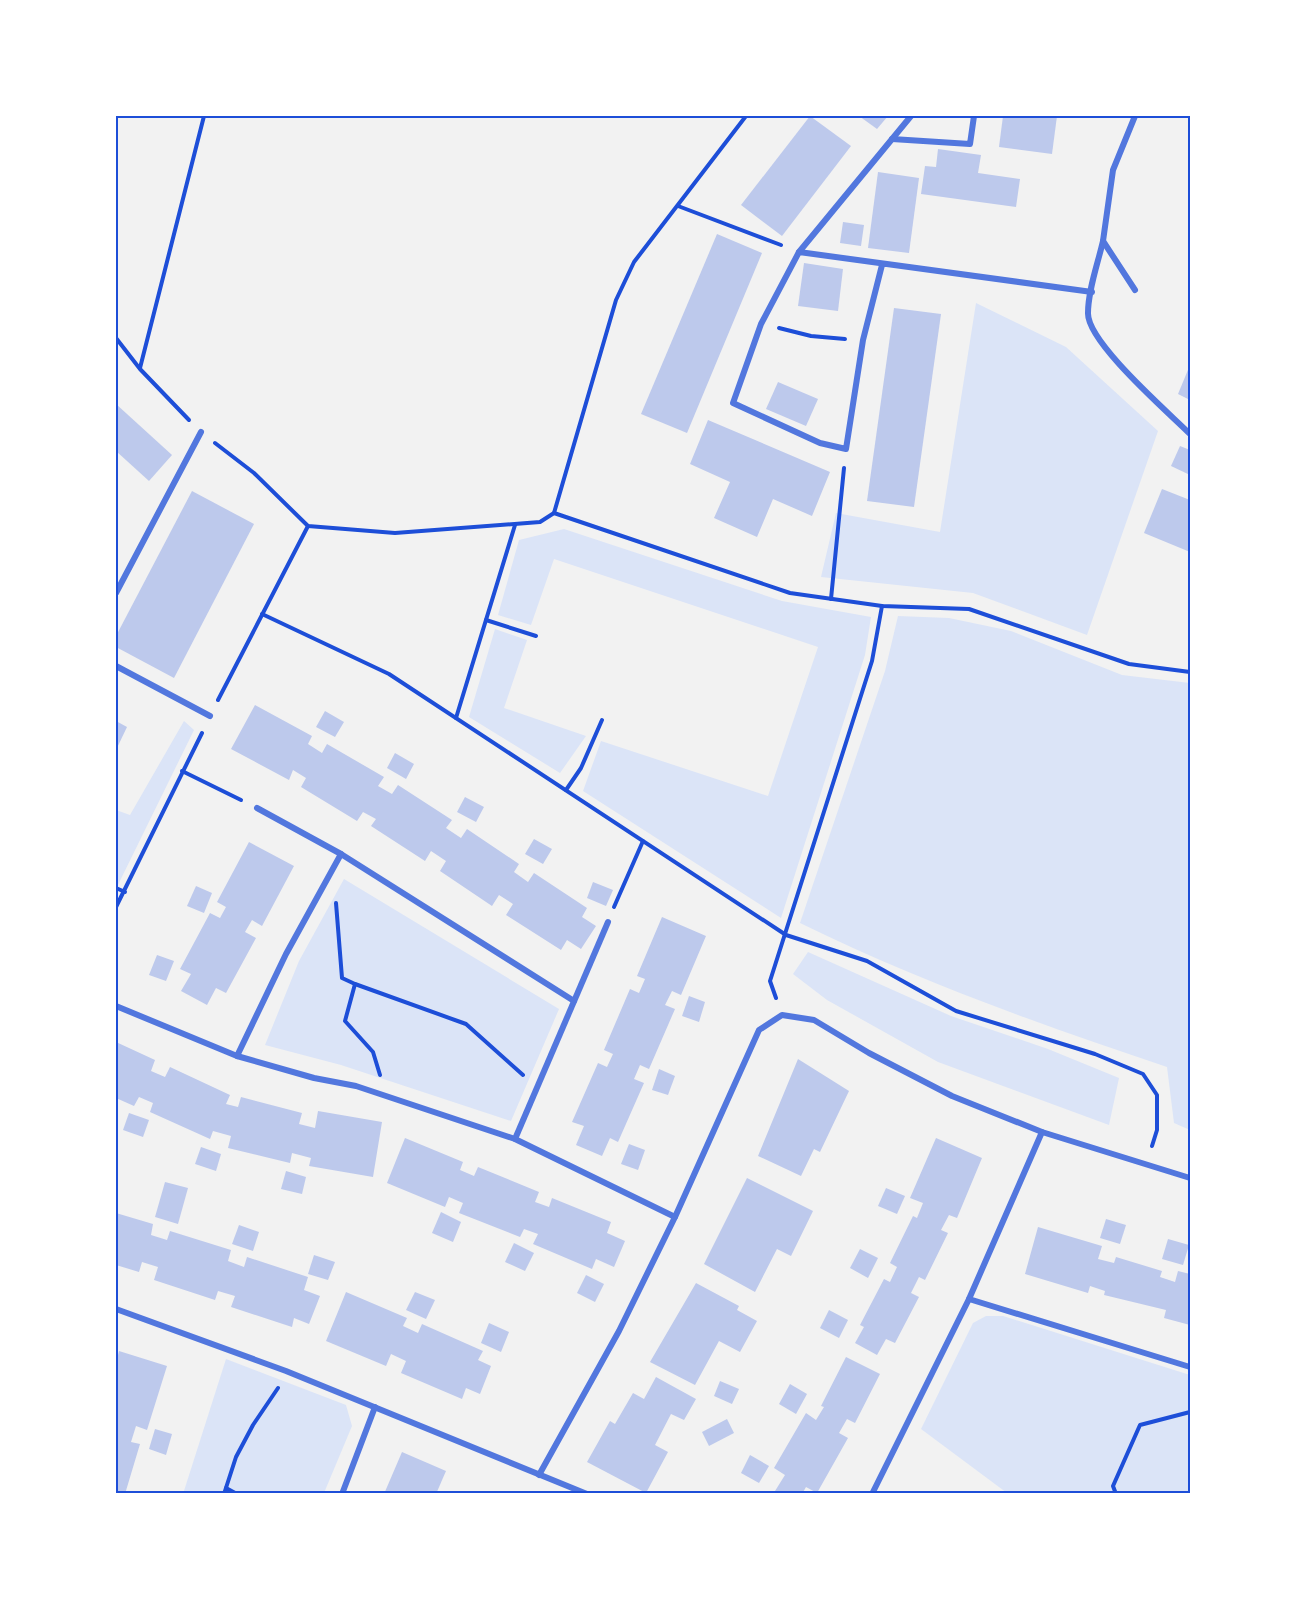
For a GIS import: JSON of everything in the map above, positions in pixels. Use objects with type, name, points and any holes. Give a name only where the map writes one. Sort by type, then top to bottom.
[{"type":"street","points":[[882,265],[862,340],[846,449],[820,443],[733,403],[761,324],[799,252],[911,116]]},
{"type":"street","points":[[892,139],[970,144],[974,116]]},
{"type":"street","points":[[1135,116],[1113,171],[1103,241],[1088,314],[1098,340],[1140,386],[1191,434]]},
{"type":"street","points":[[1103,241],[1134,290]]},
{"type":"street","points":[[799,252],[1092,292]]},
{"type":"street","points":[[116,593],[201,432]]},
{"type":"street","points":[[116,666],[210,716]]},
{"type":"street","points":[[257,807],[341,854],[574,1001]]},
{"type":"street","points":[[237,1056],[286,954],[341,854]]},
{"type":"street","points":[[515,1139],[608,921]]},
{"type":"street","points":[[116,1006],[237,1056],[314,1078],[356,1086],[515,1139],[675,1217]]},
{"type":"street","points":[[539,1475],[619,1331],[675,1217],[759,1030],[782,1015],[814,1020],[869,1053],[952,1096],[1042,1132],[1191,1178]]},
{"type":"street","points":[[872,1494],[969,1299],[1042,1132]]},
{"type":"street","points":[[969,1299],[1191,1367]]},
{"type":"street","points":[[116,1309],[286,1371],[587,1494]]},
{"type":"street","points":[[342,1494],[375,1407]]},
{"type":"path","points":[[140,369],[204,116]]},
{"type":"path","points":[[116,338],[140,369],[201,432],[254,473],[308,526],[395,533],[540,522],[554,513],[616,300],[634,262],[746,116]]},
{"type":"path","points":[[678,206],[799,252]]},
{"type":"path","points":[[761,324],[811,336],[862,340]]},
{"type":"path","points":[[831,599],[846,449]]},
{"type":"path","points":[[554,513],[790,593],[882,606],[969,609],[1129,664],[1191,672]]},
{"type":"path","points":[[456,718],[515,525]]},
{"type":"path","points":[[782,1015],[770,981],[872,661],[882,606]]},
{"type":"path","points":[[262,614],[389,674],[786,934],[867,961],[956,1011],[1095,1054],[1143,1074],[1157,1095],[1157,1130],[1146,1164]]},
{"type":"path","points":[[486,620],[536,636]]},
{"type":"path","points":[[566,790],[581,768],[602,720]]},
{"type":"path","points":[[182,771],[257,807]]},
{"type":"path","points":[[608,921],[643,841]]},
{"type":"path","points":[[333,867],[342,978],[465,1024],[537,1087]]},
{"type":"path","points":[[116,888],[125,892]]},
{"type":"path","points":[[355,984],[345,1022],[373,1052],[387,1096]]},
{"type":"path","points":[[237,1494],[225,1491],[236,1456],[253,1425],[275,1395],[286,1371]]},
{"type":"path","points":[[1116,1494],[1113,1486],[1140,1425],[1191,1412]]},
{"type":"shaded area","points":[[976,303],[1066,347],[1158,431],[1087,635],[973,593],[821,577],[836,513],[940,532]]},
{"type":"shaded area","points":[[564,529],[782,601],[871,617],[865,655],[781,918],[583,791],[601,741],[768,796],[818,647],[554,559],[531,625],[498,615],[519,540]]},
{"type":"shaded area","points":[[898,616],[949,618],[1011,631],[1122,675],[1190,683],[1190,1130],[1174,1123],[1167,1067],[935,983],[800,923],[885,671]]},
{"type":"shaded area","points":[[495,629],[527,640],[504,708],[586,736],[560,773],[469,717]]},
{"type":"shaded area","points":[[184,721],[194,730],[116,889],[116,810],[130,815]]},
{"type":"shaded area","points":[[344,879],[559,1009],[511,1121],[341,1065],[265,1045],[299,961]]},
{"type":"shaded area","points":[[808,952],[951,1016],[1048,1049],[1119,1078],[1109,1125],[938,1062],[827,1000],[793,974]]},
{"type":"shaded area","points":[[986,1316],[1003,1316],[1190,1375],[1190,1493],[1007,1493],[921,1429],[973,1323]]},
{"type":"shaded area","points":[[226,1359],[346,1405],[352,1426],[324,1493],[183,1494]]},
{"type":"building","points":[[810,116],[851,146],[782,236],[741,205]]},
{"type":"building","points":[[859,116],[888,116],[877,129]]},
{"type":"building","points":[[1003,116],[1057,116],[1052,154],[999,147]]},
{"type":"building","points":[[938,149],[981,155],[978,173],[1020,179],[1016,207],[921,194],[925,166],[936,167]]},
{"type":"building","points":[[878,172],[919,178],[909,253],[868,248]]},
{"type":"building","points":[[843,222],[864,225],[861,246],[840,243]]},
{"type":"building","points":[[717,234],[762,253],[687,433],[641,414]]},
{"type":"building","points":[[804,263],[843,269],[838,311],[798,306]]},
{"type":"building","points":[[894,308],[941,314],[914,507],[867,501]]},
{"type":"building","points":[[1190,365],[1190,400],[1178,394]]},
{"type":"building","points":[[778,382],[818,399],[806,426],[766,409]]},
{"type":"building","points":[[116,404],[172,455],[149,481],[116,451]]},
{"type":"building","points":[[708,420],[830,472],[812,516],[773,499],[757,537],[714,518],[730,482],[690,464]]},
{"type":"building","points":[[1180,446],[1190,450],[1190,475],[1171,466]]},
{"type":"building","points":[[1162,489],[1190,500],[1190,552],[1144,533]]},
{"type":"building","points":[[192,491],[254,524],[174,678],[116,647],[116,636]]},
{"type":"building","points":[[255,705],[312,736],[308,744],[322,753],[327,744],[384,777],[378,786],[392,794],[398,785],[452,820],[446,828],[461,838],[467,829],[519,864],[514,872],[528,882],[534,873],[587,908],[582,917],[596,926],[581,949],[567,940],[561,950],[506,915],[513,904],[499,895],[492,906],[440,871],[446,861],[431,851],[425,861],[371,826],[376,819],[363,812],[357,821],[301,787],[306,778],[293,770],[289,780],[231,749]]},
{"type":"building","points":[[325,711],[344,722],[335,737],[316,727]]},
{"type":"building","points":[[116,721],[127,727],[116,750]]},
{"type":"building","points":[[395,753],[414,764],[406,779],[387,768]]},
{"type":"building","points":[[465,797],[484,807],[476,822],[457,812]]},
{"type":"building","points":[[534,839],[552,849],[543,864],[525,854]]},
{"type":"building","points":[[249,842],[294,866],[262,926],[252,920],[245,932],[256,938],[226,993],[216,988],[207,1005],[181,991],[191,974],[180,969],[210,913],[220,918],[226,907],[217,902]]},
{"type":"building","points":[[593,882],[613,890],[606,906],[587,898]]},
{"type":"building","points":[[196,886],[212,893],[204,913],[187,906]]},
{"type":"building","points":[[662,917],[706,936],[681,995],[672,991],[665,1005],[675,1009],[649,1069],[640,1065],[634,1079],[644,1083],[618,1142],[610,1138],[602,1156],[576,1145],[584,1126],[572,1122],[598,1063],[607,1067],[613,1054],[604,1050],[630,989],[639,993],[645,979],[637,976]]},
{"type":"building","points":[[157,955],[174,961],[166,981],[149,975]]},
{"type":"building","points":[[689,996],[705,1002],[699,1022],[682,1016]]},
{"type":"building","points":[[116,1042],[155,1060],[151,1071],[165,1077],[170,1067],[230,1095],[226,1104],[238,1107],[241,1097],[302,1113],[299,1124],[315,1128],[318,1111],[382,1122],[373,1177],[309,1166],[311,1158],[292,1153],[290,1163],[228,1148],[231,1136],[213,1131],[210,1139],[150,1112],[153,1103],[139,1097],[134,1106],[116,1098]]},
{"type":"building","points":[[798,1059],[849,1091],[820,1152],[814,1149],[801,1176],[758,1156]]},
{"type":"building","points":[[659,1069],[675,1076],[668,1095],[652,1090]]},
{"type":"building","points":[[129,1113],[149,1120],[143,1137],[123,1130]]},
{"type":"building","points":[[405,1138],[463,1162],[460,1170],[474,1176],[478,1167],[539,1192],[535,1202],[549,1207],[552,1198],[611,1222],[607,1233],[625,1241],[614,1267],[596,1259],[592,1269],[533,1244],[538,1234],[524,1229],[520,1237],[459,1213],[463,1203],[449,1197],[445,1207],[387,1183]]},
{"type":"building","points":[[936,1138],[982,1158],[957,1218],[949,1215],[941,1230],[948,1233],[925,1280],[919,1277],[911,1293],[919,1297],[895,1343],[886,1339],[877,1355],[855,1343],[864,1327],[860,1325],[884,1279],[890,1282],[897,1267],[890,1263],[913,1216],[917,1218],[923,1203],[910,1198]]},
{"type":"building","points":[[629,1144],[645,1150],[638,1170],[621,1164]]},
{"type":"building","points":[[201,1147],[221,1154],[216,1171],[195,1164]]},
{"type":"building","points":[[286,1171],[306,1177],[302,1194],[281,1189]]},
{"type":"building","points":[[747,1178],[813,1211],[791,1256],[777,1249],[755,1292],[704,1264]]},
{"type":"building","points":[[165,1182],[188,1188],[178,1224],[155,1217]]},
{"type":"building","points":[[886,1188],[905,1196],[897,1214],[878,1206]]},
{"type":"building","points":[[441,1212],[461,1222],[453,1242],[432,1233]]},
{"type":"building","points":[[116,1213],[153,1224],[151,1235],[167,1240],[170,1231],[231,1250],[228,1261],[244,1267],[247,1257],[308,1277],[304,1290],[320,1296],[309,1324],[294,1318],[292,1327],[231,1307],[235,1296],[218,1291],[215,1300],[154,1280],[158,1267],[142,1262],[139,1272],[116,1265]]},
{"type":"building","points":[[1106,1219],[1126,1225],[1120,1244],[1100,1238]]},
{"type":"building","points":[[239,1225],[259,1232],[253,1251],[232,1244]]},
{"type":"building","points":[[1038,1227],[1102,1246],[1098,1259],[1114,1263],[1116,1257],[1162,1271],[1160,1277],[1175,1282],[1178,1271],[1190,1274],[1190,1325],[1164,1318],[1166,1310],[1104,1295],[1105,1291],[1090,1286],[1088,1293],[1025,1274]]},
{"type":"building","points":[[1168,1239],[1189,1245],[1183,1265],[1162,1259]]},
{"type":"building","points":[[514,1243],[534,1253],[525,1271],[505,1262]]},
{"type":"building","points":[[860,1249],[878,1258],[868,1278],[850,1268]]},
{"type":"building","points":[[314,1255],[335,1262],[328,1280],[308,1274]]},
{"type":"building","points":[[586,1275],[604,1284],[595,1302],[577,1293]]},
{"type":"building","points":[[696,1283],[739,1306],[737,1310],[757,1321],[740,1352],[719,1341],[695,1385],[650,1362]]},
{"type":"building","points":[[346,1292],[407,1318],[403,1326],[418,1333],[422,1324],[483,1351],[478,1360],[491,1366],[480,1394],[466,1388],[462,1399],[401,1373],[406,1361],[391,1354],[386,1366],[326,1341]]},
{"type":"building","points":[[415,1292],[435,1300],[426,1319],[406,1310]]},
{"type":"building","points":[[829,1310],[848,1320],[839,1338],[820,1328]]},
{"type":"building","points":[[489,1323],[509,1332],[501,1352],[481,1343]]},
{"type":"building","points":[[119,1351],[167,1366],[147,1430],[136,1426],[131,1442],[140,1444],[125,1494],[116,1494],[116,1363]]},
{"type":"building","points":[[846,1357],[880,1374],[855,1423],[847,1419],[839,1433],[848,1438],[817,1493],[806,1487],[802,1494],[779,1494],[775,1491],[785,1475],[774,1468],[806,1413],[816,1420]]},
{"type":"building","points":[[656,1377],[696,1399],[684,1420],[671,1414],[655,1445],[668,1452],[646,1493],[587,1462],[610,1421],[615,1424],[633,1393],[644,1399]]},
{"type":"building","points":[[720,1381],[739,1389],[732,1404],[714,1396]]},
{"type":"building","points":[[790,1384],[807,1394],[796,1414],[779,1404]]},
{"type":"building","points":[[727,1419],[734,1433],[709,1446],[702,1432]]},
{"type":"building","points":[[155,1429],[172,1434],[166,1455],[149,1449]]},
{"type":"building","points":[[402,1452],[446,1471],[436,1494],[384,1494]]},
{"type":"building","points":[[750,1455],[769,1466],[759,1483],[741,1473]]}]
